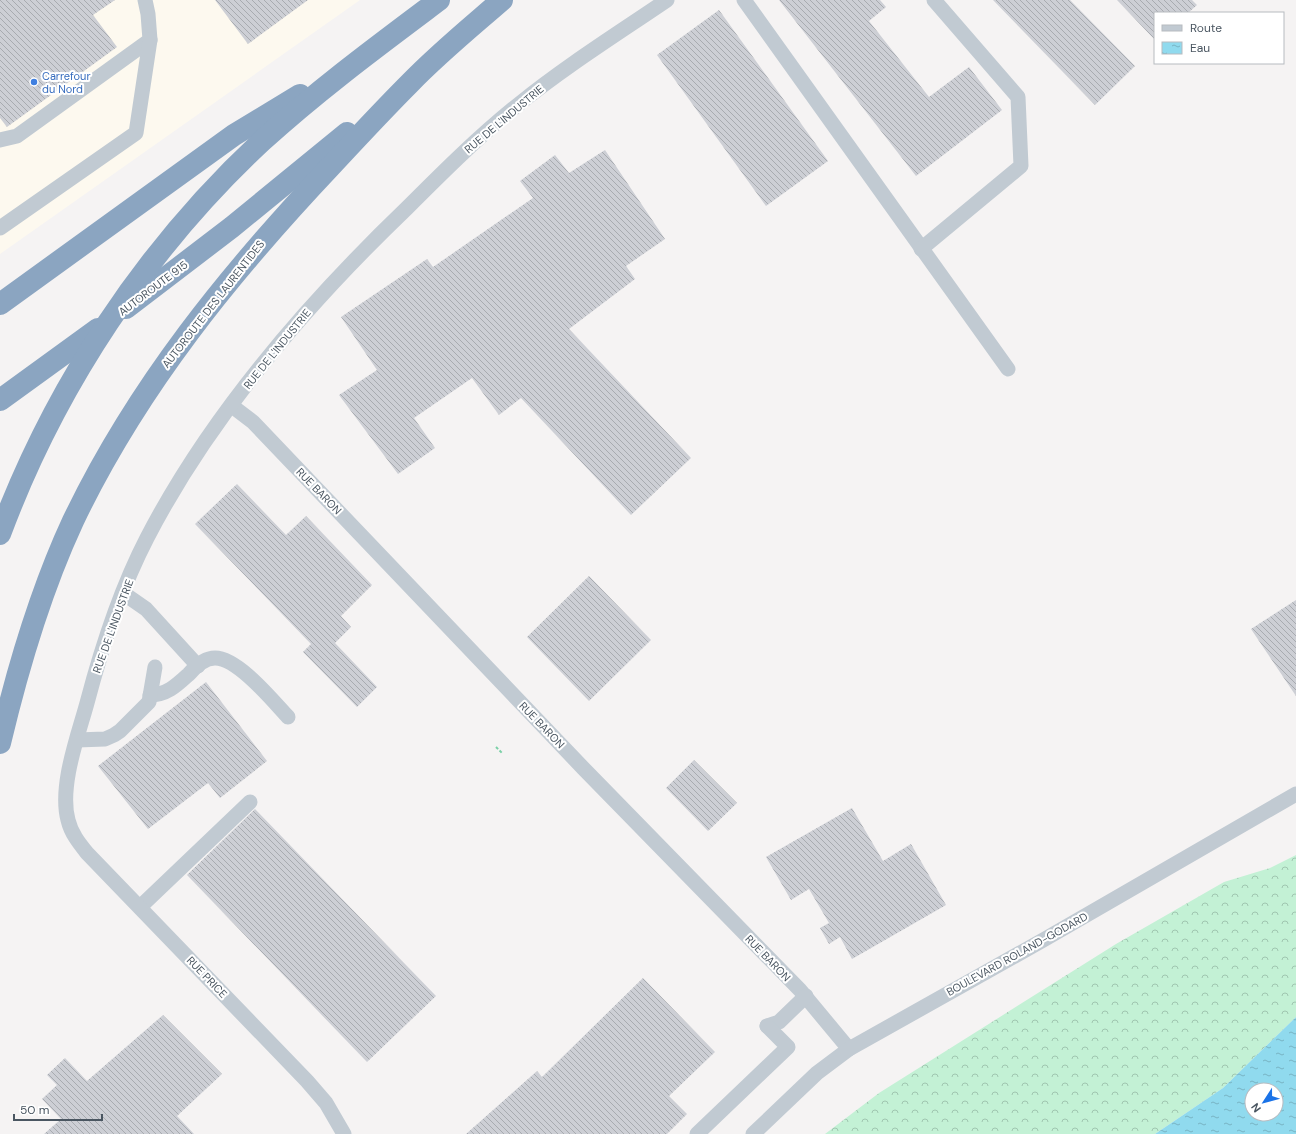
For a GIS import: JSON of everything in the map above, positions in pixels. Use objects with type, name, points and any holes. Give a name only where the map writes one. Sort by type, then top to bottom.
[{"type":"highway","points":[[0,534],[44,432],[91,349],[138,280],[194,212],[252,151],[305,105],[439,0]]},
{"type":"highway","name":"AUTOROUTE DES LAURENTIDES","points":[[0,743],[23,653],[51,573],[91,485],[144,393],[192,326],[265,238],[411,81],[502,0]]},
{"type":"highway","points":[[0,304],[234,135],[371,52]]},
{"type":"highway","name":"AUTOROUTE 915","points":[[0,400],[192,259],[411,81]]},
{"type":"street","points":[[0,228],[136,133],[150,40],[148,14],[145,0]]},
{"type":"street","name":"RUE DE L'INDUSTRIE","points":[[68,821],[66,808],[67,784],[105,641],[123,593],[146,540],[162,512],[203,447],[232,406],[267,359],[311,306],[386,228],[483,134],[550,80],[667,0]]},
{"type":"street","points":[[744,0],[1008,369]]},
{"type":"street","points":[[921,249],[1021,166],[1018,97],[934,0]]},
{"type":"street","points":[[0,140],[17,136],[150,40]]},
{"type":"street","name":"RUE BARON","points":[[232,406],[253,422],[583,768],[803,993],[849,1049]]},
{"type":"street","points":[[123,593],[146,609],[198,666]]},
{"type":"street","points":[[150,696],[167,692],[198,666],[215,658],[241,670],[288,717]]},
{"type":"street","points":[[78,740],[98,740],[114,735],[149,702],[155,667]]},
{"type":"street","name":"BOULEVARD ROLAND-GODARD","points":[[753,1134],[813,1077],[849,1049],[1045,939],[1296,794]]},
{"type":"street","points":[[140,907],[250,802]]},
{"type":"street","name":"RUE PRICE","points":[[68,821],[77,840],[87,853],[311,1086],[332,1112],[344,1134]]},
{"type":"street","points":[[697,1134],[788,1047],[767,1026],[774,1016],[803,993]]},
{"type":"path","points":[[496,747],[503,754]]},
{"type":"shaded area","points":[[0,0],[360,0],[0,254]]},
{"type":"green space","points":[[1296,855],[1296,1017],[1223,1088],[1155,1134],[825,1134],[879,1093],[1116,944],[1224,882],[1270,868]]},
{"type":"water","points":[[1296,1017],[1296,1134],[1155,1134],[1223,1088]]},
{"type":"building","name":"Carrefour du Nord","points":[[0,0],[115,0],[93,15],[117,47],[7,127],[0,118]]},
{"type":"building","points":[[215,0],[308,0],[248,44]]},
{"type":"building","points":[[779,0],[880,0],[886,7],[869,21],[929,97],[969,67],[1002,110],[916,176]]},
{"type":"building","points":[[993,0],[1070,0],[1135,66],[1095,105]]},
{"type":"building","points":[[1117,0],[1192,0],[1197,5],[1189,12],[1154,12],[1154,39]]},
{"type":"building","points":[[719,10],[828,161],[766,206],[657,55]]},
{"type":"building","points":[[605,150],[665,239],[626,266],[635,279],[569,329],[691,458],[631,515],[521,398],[499,415],[472,378],[414,418],[435,448],[398,474],[339,395],[377,370],[341,317],[427,259],[433,267],[533,198],[520,181],[555,155],[569,173]]},
{"type":"building","points":[[237,484],[286,535],[306,516],[372,585],[341,616],[351,627],[335,643],[377,687],[357,707],[303,652],[311,644],[195,524]]},
{"type":"building","points":[[589,576],[651,640],[589,701],[527,637]]},
{"type":"building","points":[[1296,600],[1296,696],[1251,629]]},
{"type":"building","points":[[206,682],[267,761],[220,798],[208,783],[148,829],[98,766]]},
{"type":"building","points":[[694,760],[737,803],[708,831],[666,788]]},
{"type":"building","points":[[852,808],[883,861],[911,844],[946,905],[852,959],[840,937],[829,944],[820,928],[829,923],[809,889],[791,900],[766,857]]},
{"type":"building","points":[[255,809],[436,996],[367,1062],[187,875]]},
{"type":"building","points":[[643,978],[715,1052],[669,1096],[687,1114],[667,1134],[466,1134],[537,1071],[542,1077]]},
{"type":"building","points":[[163,1015],[222,1074],[177,1116],[194,1134],[44,1134],[61,1119],[42,1099],[57,1085],[47,1075],[65,1058],[87,1081]]},
{"type":"place","name":"Carrefour du Nord","points":[[34,82]]}]
